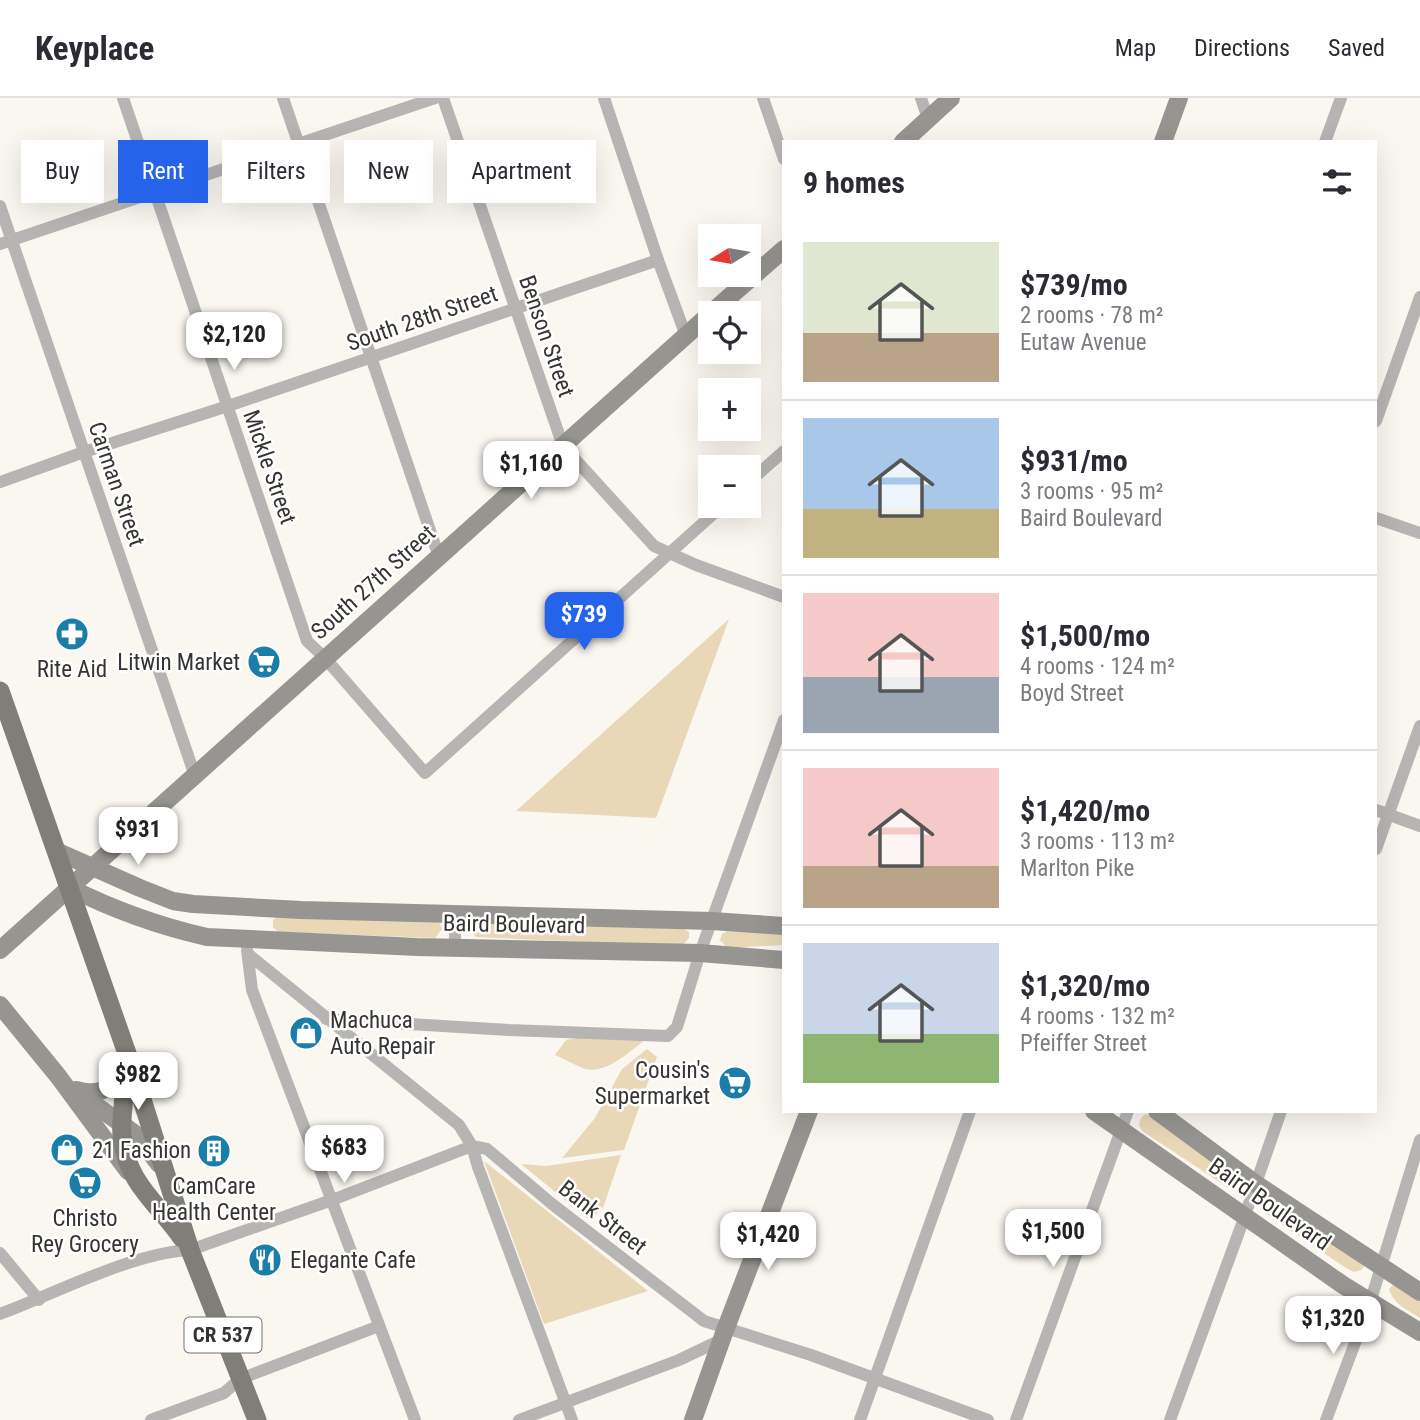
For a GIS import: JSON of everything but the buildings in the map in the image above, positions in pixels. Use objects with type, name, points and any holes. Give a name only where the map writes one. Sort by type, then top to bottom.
[{"type":"main road","points":[[905,140],[951,98]]},
{"type":"main road","points":[[1164,140],[1179,98]]},
{"type":"main road","name":"South 27th Street","points":[[726,301],[782,251]]},
{"type":"main road","name":"South 27th Street","points":[[0,950],[698,325]]},
{"type":"main road","name":"CR 537","points":[[0,691],[130,1062],[190,1250],[257,1420]]},
{"type":"main road","name":"Baird Boulevard","points":[[56,851],[173,901],[193,904],[712,921],[782,926]]},
{"type":"main road","name":"Baird Boulevard","points":[[68,887],[99,903],[182,931],[243,943],[700,953],[782,960]]},
{"type":"main road","points":[[245,907],[254,913],[257,922],[254,932],[243,943],[228,932],[225,921],[230,911],[245,907]]},
{"type":"main road","name":"CR 537","points":[[103,988],[123,1064],[122,1125],[125,1153],[132,1175],[190,1250]]},
{"type":"main road","points":[[0,1005],[58,1076],[132,1175]]},
{"type":"main road","points":[[75,1090],[90,1094],[109,1088],[117,1079],[123,1064]]},
{"type":"main road","points":[[58,1076],[146,1145],[172,1189]]},
{"type":"main road","points":[[693,1420],[808,1113]]},
{"type":"main road","name":"Baird Boulevard","points":[[1097,1113],[1370,1303],[1420,1332]]},
{"type":"main road","name":"Baird Boulevard","points":[[1160,1113],[1256,1184],[1420,1292]]},
{"type":"street","name":"Mickle Street","points":[[123,98],[138,140]]},
{"type":"street","points":[[283,98],[298,140]]},
{"type":"street","points":[[311,140],[435,98]]},
{"type":"street","name":"Benson Street","points":[[443,98],[563,446],[654,546],[782,596]]},
{"type":"street","points":[[604,98],[657,260],[686,336]]},
{"type":"street","points":[[763,98],[782,153]]},
{"type":"street","points":[[921,98],[928,119]]},
{"type":"street","points":[[1326,140],[1340,98]]},
{"type":"street","points":[[6,242],[123,203]]},
{"type":"street","name":"Mickle Street","points":[[160,203],[307,641],[325,658],[425,774],[669,554]]},
{"type":"street","points":[[319,203],[439,557]]},
{"type":"street","name":"Carman Street","points":[[0,206],[6,242],[83,452],[195,776]]},
{"type":"street","name":"South 28th Street","points":[[0,482],[657,260]]},
{"type":"street","points":[[1377,418],[1420,297]]},
{"type":"street","points":[[761,471],[782,453]]},
{"type":"street","points":[[1377,517],[1420,533]]},
{"type":"street","points":[[669,554],[709,518]]},
{"type":"street","points":[[326,1019],[668,1036],[677,1027],[700,953],[782,726]]},
{"type":"street","points":[[1377,846],[1420,726]]},
{"type":"street","points":[[1377,810],[1420,826]]},
{"type":"street","points":[[455,914],[455,947]]},
{"type":"street","points":[[243,943],[251,990],[415,1420]]},
{"type":"street","name":"Bank Street","points":[[243,943],[326,1019],[459,1125],[472,1146],[487,1150],[552,1204],[724,1334],[875,1378],[988,1420]]},
{"type":"street","points":[[860,1420],[969,1113]]},
{"type":"street","points":[[1016,1420],[1127,1113]]},
{"type":"street","points":[[1170,1420],[1280,1113]]},
{"type":"street","points":[[1326,1420],[1370,1303],[1420,1140]]},
{"type":"street","points":[[0,1314],[119,1266],[170,1251],[190,1250],[332,1200],[472,1146],[572,1420]]},
{"type":"street","points":[[0,1253],[39,1300]]},
{"type":"street","points":[[151,1420],[224,1392],[240,1378],[379,1326]]},
{"type":"street","points":[[519,1420],[702,1351],[724,1334]]},
{"type":"shaded area","points":[[729,619],[656,818],[516,811]]},
{"type":"shaded area","points":[[278,916],[435,920],[440,923],[442,929],[435,938],[278,932],[273,927],[273,920]]},
{"type":"shaded area","points":[[479,922],[684,929],[689,932],[689,938],[682,946],[476,937],[471,932],[474,924]]},
{"type":"shaded area","points":[[727,931],[782,932],[782,945],[727,948],[720,940],[722,934]]},
{"type":"shaded area","points":[[566,1040],[645,1040],[610,1065],[594,1070],[582,1068],[555,1055]]},
{"type":"shaded area","points":[[647,1049],[657,1057],[624,1150],[562,1158],[595,1118],[622,1069]]},
{"type":"shaded area","points":[[1145,1114],[1153,1116],[1240,1180],[1238,1186],[1227,1187],[1142,1131],[1139,1125]]},
{"type":"shaded area","points":[[621,1155],[603,1208],[592,1218],[587,1218],[521,1164],[546,1166]]},
{"type":"shaded area","points":[[484,1161],[648,1291],[544,1324]]},
{"type":"shaded area","points":[[1273,1200],[1363,1258],[1364,1266],[1361,1270],[1354,1272],[1346,1268],[1265,1213],[1263,1207],[1266,1202]]},
{"type":"shaded area","points":[[1395,1283],[1420,1297],[1420,1318],[1394,1299],[1389,1289]]},
{"type":"place","name":"Rite Aid","points":[[72,634]]},
{"type":"place","name":"Litwin Market","points":[[264,662]]},
{"type":"place","name":"Machuca Auto Repair","points":[[306,1033]]},
{"type":"place","name":"Cousin's Supermarket","points":[[735,1083]]},
{"type":"place","name":"21 Fashion","points":[[67,1150]]},
{"type":"place","name":"CamCare Health Center","points":[[214,1151]]},
{"type":"place","name":"Christo Rey Grocery","points":[[85,1183]]},
{"type":"place","name":"Elegante Cafe","points":[[265,1260]]}]
